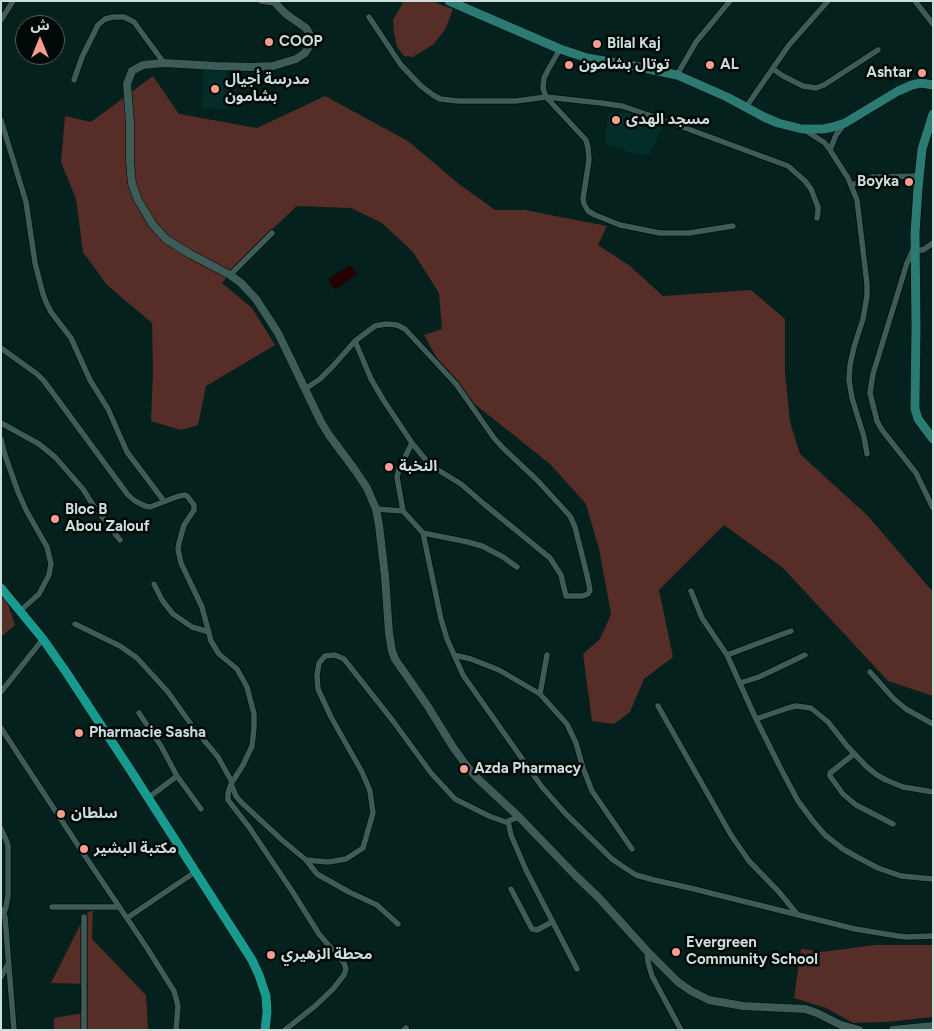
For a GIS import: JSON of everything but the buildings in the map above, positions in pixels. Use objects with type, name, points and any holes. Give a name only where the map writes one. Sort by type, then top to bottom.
[{"type":"main road","points":[[450,1],[560,49],[586,58],[677,75],[727,97],[764,117],[778,123],[802,129],[823,129],[845,123],[898,90],[912,84],[933,85]]},
{"type":"main road","points":[[933,114],[922,149],[915,248],[915,409],[922,424],[933,439]]},
{"type":"main road","points":[[1,588],[21,610],[71,680],[252,960],[266,996],[265,1030]]},
{"type":"street","points":[[1,20],[13,1]]},
{"type":"street","points":[[261,1],[275,2],[286,14],[306,28],[310,35],[308,48],[305,53],[296,59],[273,66],[216,66],[164,63],[150,64],[132,71],[127,84],[132,184],[153,224],[166,239],[230,275],[248,290],[278,333],[321,422],[363,482],[376,508],[379,524],[389,633],[395,660],[427,705],[466,766],[599,898],[678,982],[709,1000],[743,1006],[805,1009],[841,1025],[859,1030]]},
{"type":"street","points":[[677,75],[696,42],[730,1]]},
{"type":"street","points":[[746,107],[789,45],[828,1]]},
{"type":"street","points":[[917,3],[933,24]]},
{"type":"street","points":[[74,80],[82,57],[98,25],[105,19],[113,17],[124,17],[134,22],[164,63]]},
{"type":"street","points":[[369,18],[401,65],[422,86],[440,99],[493,102],[546,97],[601,102],[622,106],[788,166],[805,181],[811,190],[818,207],[817,218]]},
{"type":"street","points":[[560,49],[544,78],[542,88],[546,97],[586,140],[590,160],[583,200],[588,211],[620,225],[660,233],[689,233],[733,226]]},
{"type":"street","points":[[773,69],[803,86],[816,88],[824,85],[878,50]]},
{"type":"street","points":[[1,120],[26,202],[35,263],[46,302],[51,312],[71,338],[90,380],[108,409],[127,452],[164,501]]},
{"type":"street","points":[[830,150],[836,135],[845,123]]},
{"type":"street","points":[[802,129],[825,143],[852,185],[857,200],[867,296],[863,320],[850,365],[849,380],[867,454]]},
{"type":"street","points":[[852,185],[872,177],[919,176]]},
{"type":"street","points":[[230,275],[272,233]]},
{"type":"street","points":[[933,243],[923,250],[915,248],[907,263],[873,374],[870,393],[877,421],[916,473],[933,508]]},
{"type":"street","points":[[305,389],[320,378],[355,342],[375,326],[397,325],[405,329],[456,384],[494,438],[570,516],[588,576],[590,590],[588,594],[566,596],[561,575],[550,558],[461,484],[430,465],[412,443],[384,401],[355,342]]},
{"type":"street","points":[[1,348],[44,381],[128,495],[144,506],[150,507],[179,496],[187,496],[194,505],[194,510],[184,525],[178,549],[181,563],[202,607],[215,649],[238,669],[247,687],[254,714],[252,746],[243,765],[231,783],[228,800],[249,827],[319,934],[345,966],[346,972],[333,990],[285,1030]]},
{"type":"street","points":[[1,424],[39,444],[55,457],[82,489],[120,540]]},
{"type":"street","points":[[1,439],[18,492],[47,547],[51,564],[49,575],[39,594],[21,610]]},
{"type":"street","points":[[412,443],[397,477],[403,510],[423,534],[426,542],[441,619],[463,675],[542,787],[565,813],[612,859],[636,875],[654,880],[880,934],[907,937],[933,936]]},
{"type":"street","points":[[376,508],[403,510]]},
{"type":"street","points":[[423,534],[482,546],[517,567]]},
{"type":"street","points":[[154,584],[162,600],[173,614],[192,627],[209,632]]},
{"type":"street","points":[[691,591],[702,618],[727,655],[756,719],[798,801],[813,821],[825,835],[850,853],[878,868],[901,876],[933,879]]},
{"type":"street","points":[[75,624],[120,646],[137,658],[168,692],[193,727],[218,757],[236,796],[306,860],[317,874],[377,905],[398,924]]},
{"type":"street","points":[[727,655],[791,631]]},
{"type":"street","points":[[1,692],[43,639]]},
{"type":"street","points":[[306,860],[328,862],[346,859],[362,848],[373,813],[370,790],[318,689],[319,663],[324,656],[335,655],[344,659],[454,799],[488,816],[508,823]]},
{"type":"street","points":[[454,655],[471,659],[498,670],[540,694],[568,724],[592,791],[632,849]]},
{"type":"street","points":[[540,694],[547,655]]},
{"type":"street","points":[[740,683],[759,677],[805,655]]},
{"type":"street","points":[[870,672],[894,699],[906,709],[933,724]]},
{"type":"street","points":[[658,706],[730,835],[749,861],[797,914]]},
{"type":"street","points":[[756,719],[796,706],[811,708],[828,722],[854,754],[877,775],[903,787],[933,792]]},
{"type":"street","points":[[140,713],[177,776],[201,809]]},
{"type":"street","points":[[1,728],[174,991],[178,1006],[176,1030]]},
{"type":"street","points":[[854,754],[830,773],[830,776],[843,794],[856,804],[893,824]]},
{"type":"street","points":[[148,798],[177,776]]},
{"type":"street","points":[[508,823],[508,820],[519,817]]},
{"type":"street","points":[[508,823],[526,870],[576,969]]},
{"type":"street","points":[[1,829],[8,846],[8,896],[6,907],[2,911],[14,1030]]},
{"type":"street","points":[[127,918],[195,872]]},
{"type":"street","points":[[511,889],[532,929],[537,930],[552,922]]},
{"type":"street","points":[[52,907],[119,907]]},
{"type":"street","points":[[84,917],[84,1030]]},
{"type":"street","points":[[647,951],[652,976],[681,1030]]},
{"type":"street","points":[[1,977],[8,964]]},
{"type":"street","points":[[893,1030],[933,1026]]},
{"type":"shaded area","points":[[404,1],[431,1],[453,9],[446,28],[434,44],[413,57],[404,56],[397,47],[394,33],[393,20]]},
{"type":"shaded area","name":"مدرسة أجيال بشامون","points":[[203,69],[227,70],[229,110],[202,108]]},
{"type":"shaded area","points":[[153,76],[179,114],[257,128],[325,96],[408,141],[459,184],[495,210],[525,210],[607,226],[598,245],[630,266],[663,296],[751,290],[785,319],[785,372],[790,422],[800,454],[868,516],[933,592],[933,696],[888,681],[783,568],[724,525],[659,590],[673,657],[644,679],[630,712],[614,724],[592,721],[583,654],[600,639],[611,614],[599,549],[586,504],[550,464],[452,386],[424,335],[442,329],[439,293],[413,252],[382,223],[351,208],[297,206],[248,252],[222,283],[252,308],[275,345],[206,386],[198,425],[181,430],[151,421],[152,323],[107,285],[83,252],[76,199],[61,162],[65,116],[91,122]]},
{"type":"shaded area","points":[[626,112],[663,126],[649,155],[632,153],[605,144],[608,114]]},
{"type":"shaded area","points":[[350,265],[357,274],[335,290],[328,279]]},
{"type":"shaded area","points":[[6,598],[15,625],[1,637],[1,599]]},
{"type":"shaded area","points":[[93,908],[92,939],[146,995],[148,1030],[54,1030],[54,1018],[83,1013],[88,984],[51,983],[84,917]]},
{"type":"shaded area","points":[[875,945],[933,945],[933,1017],[887,1022],[853,1023],[826,1008],[794,998],[801,949],[822,952]]},
{"type":"place","name":"COOP","points":[[269,42]]},
{"type":"place","name":"Bilal Kaj","points":[[597,44]]},
{"type":"place","name":"توتال بشامون","points":[[569,65]]},
{"type":"place","name":"AL","points":[[710,65]]},
{"type":"place","name":"Ashtar","points":[[922,73]]},
{"type":"place","name":"مدرسة أجيال بشامون","points":[[215,89]]},
{"type":"place","name":"مسجد الهدى","points":[[616,120]]},
{"type":"place","name":"Boyka","points":[[909,182]]},
{"type":"place","name":"النخبة","points":[[389,467]]},
{"type":"place","name":"Bloc B Abou Zalouf","points":[[55,519]]},
{"type":"place","name":"Pharmacie Sasha","points":[[79,733]]},
{"type":"place","name":"Azda Pharmacy","points":[[464,769]]},
{"type":"place","name":"سلطان","points":[[61,814]]},
{"type":"place","name":"مكتبة البشير","points":[[84,849]]},
{"type":"place","name":"Evergreen Community School","points":[[676,952]]},
{"type":"place","name":"محطة الزهيري","points":[[271,955]]}]
